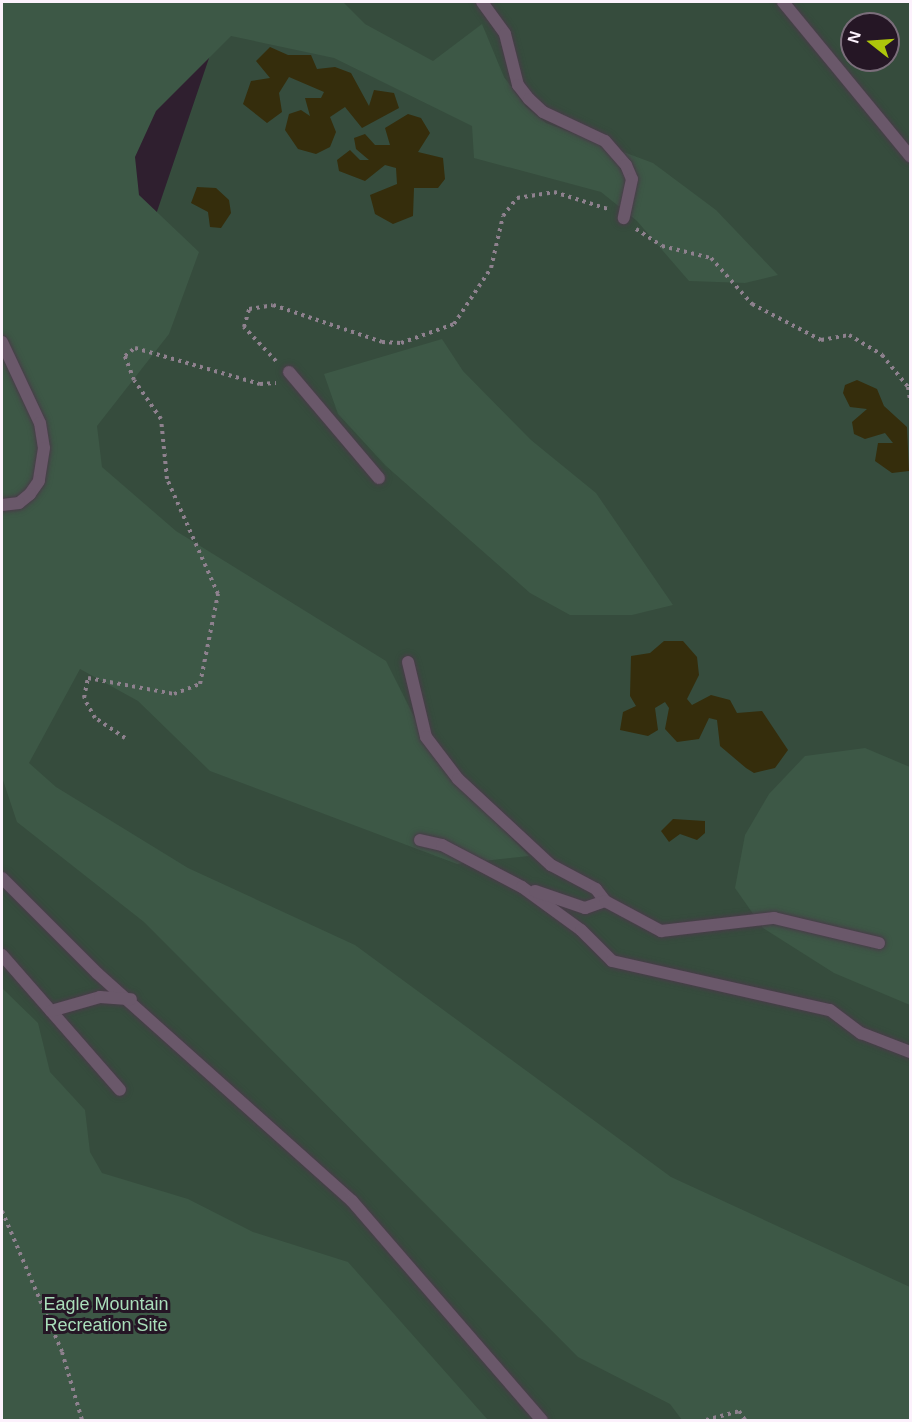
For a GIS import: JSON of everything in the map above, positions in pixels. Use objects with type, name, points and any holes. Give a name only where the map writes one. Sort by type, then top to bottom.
[{"type":"lane","points":[[483,2],[505,34],[518,85],[529,99],[543,112],[605,141],[626,165],[632,179],[624,218]]},
{"type":"lane","points":[[783,2],[910,156]]},
{"type":"lane","points":[[2,342],[40,423],[44,448],[39,481],[30,494],[19,503],[2,505]]},
{"type":"lane","points":[[289,372],[379,478]]},
{"type":"lane","points":[[408,662],[426,737],[458,779],[551,865],[596,889],[605,901],[661,931],[774,918],[879,943]]},
{"type":"lane","points":[[420,840],[442,845],[522,887],[581,930],[612,961],[830,1010],[861,1033],[910,1053]]},
{"type":"lane","points":[[2,878],[98,973],[132,999],[352,1201],[542,1420]]},
{"type":"lane","points":[[522,887],[585,908],[605,901]]},
{"type":"lane","points":[[2,955],[120,1090]]},
{"type":"lane","points":[[51,1011],[100,997],[132,999]]},
{"type":"path","points":[[125,738],[95,718],[84,698],[88,678],[174,694],[200,684],[218,594],[167,478],[161,419],[134,380],[125,356],[135,348],[260,384],[272,384],[289,372],[244,327],[249,309],[273,305],[382,342],[401,343],[454,324],[491,268],[503,216],[517,198],[554,192],[592,201],[624,218],[662,246],[711,258],[752,304],[822,340],[849,335],[882,355],[908,387],[910,400]]},
{"type":"path","points":[[2,1211],[62,1352],[82,1420]]},
{"type":"path","points":[[706,1420],[739,1411],[745,1420]]},
{"type":"green space","points":[[2,2],[343,2],[365,24],[433,61],[482,24],[504,77],[526,107],[546,123],[653,163],[716,210],[778,275],[745,283],[689,281],[637,221],[601,192],[474,158],[472,126],[334,58],[231,36],[156,111],[135,157],[139,195],[199,252],[169,334],[97,426],[102,467],[176,531],[386,661],[437,762],[529,856],[457,864],[210,771],[138,701],[80,669],[29,763],[56,787],[188,868],[355,945],[671,1177],[910,1287],[910,1420],[682,1420],[670,1404],[578,1357],[144,922],[17,822],[2,777]]},
{"type":"green space","points":[[228,2],[910,2],[910,1420],[2,1420],[2,669]]},
{"type":"green space","points":[[442,339],[463,371],[531,440],[596,493],[673,605],[632,615],[570,615],[530,593],[386,466],[338,414],[324,374]]},
{"type":"green space","points":[[865,748],[910,767],[910,1005],[834,973],[763,928],[735,888],[745,835],[769,794],[805,756]]},
{"type":"green space","name":"Eagle Mountain Recreation Site","points":[[2,988],[38,1023],[50,1072],[85,1110],[90,1152],[102,1173],[188,1199],[253,1232],[348,1262],[488,1420],[2,1420]]},
{"type":"sand","points":[[270,47],[288,55],[311,55],[317,69],[335,67],[351,73],[369,106],[374,90],[394,93],[399,108],[362,128],[345,107],[330,117],[336,132],[330,147],[316,154],[298,149],[285,130],[289,114],[301,110],[310,116],[305,98],[321,98],[324,92],[289,77],[279,93],[282,112],[267,123],[243,104],[251,81],[270,78],[256,61]]},
{"type":"sand","points":[[408,114],[421,118],[430,133],[418,152],[443,158],[445,179],[438,188],[414,188],[413,216],[393,224],[375,214],[370,195],[397,184],[396,168],[385,165],[365,181],[339,171],[337,160],[350,150],[360,160],[369,160],[356,149],[354,138],[365,134],[375,145],[390,145],[385,128]]},
{"type":"sand","points":[[197,187],[216,188],[229,200],[231,213],[221,228],[210,227],[208,212],[191,203]]},
{"type":"sand","points":[[857,380],[877,389],[884,406],[907,427],[909,471],[892,473],[875,461],[878,443],[893,443],[885,433],[865,439],[854,434],[852,422],[867,409],[850,407],[843,393],[845,385]]},
{"type":"sand","points":[[664,641],[683,641],[697,657],[699,675],[687,699],[692,705],[711,695],[730,700],[737,713],[762,711],[788,750],[775,768],[754,773],[746,768],[720,746],[717,720],[709,718],[699,739],[677,742],[665,729],[669,708],[665,702],[655,708],[658,730],[648,736],[620,730],[623,712],[636,706],[630,696],[631,656],[650,653]]},
{"type":"sand","points":[[673,819],[705,821],[705,833],[697,840],[680,834],[669,842],[661,831]]}]
